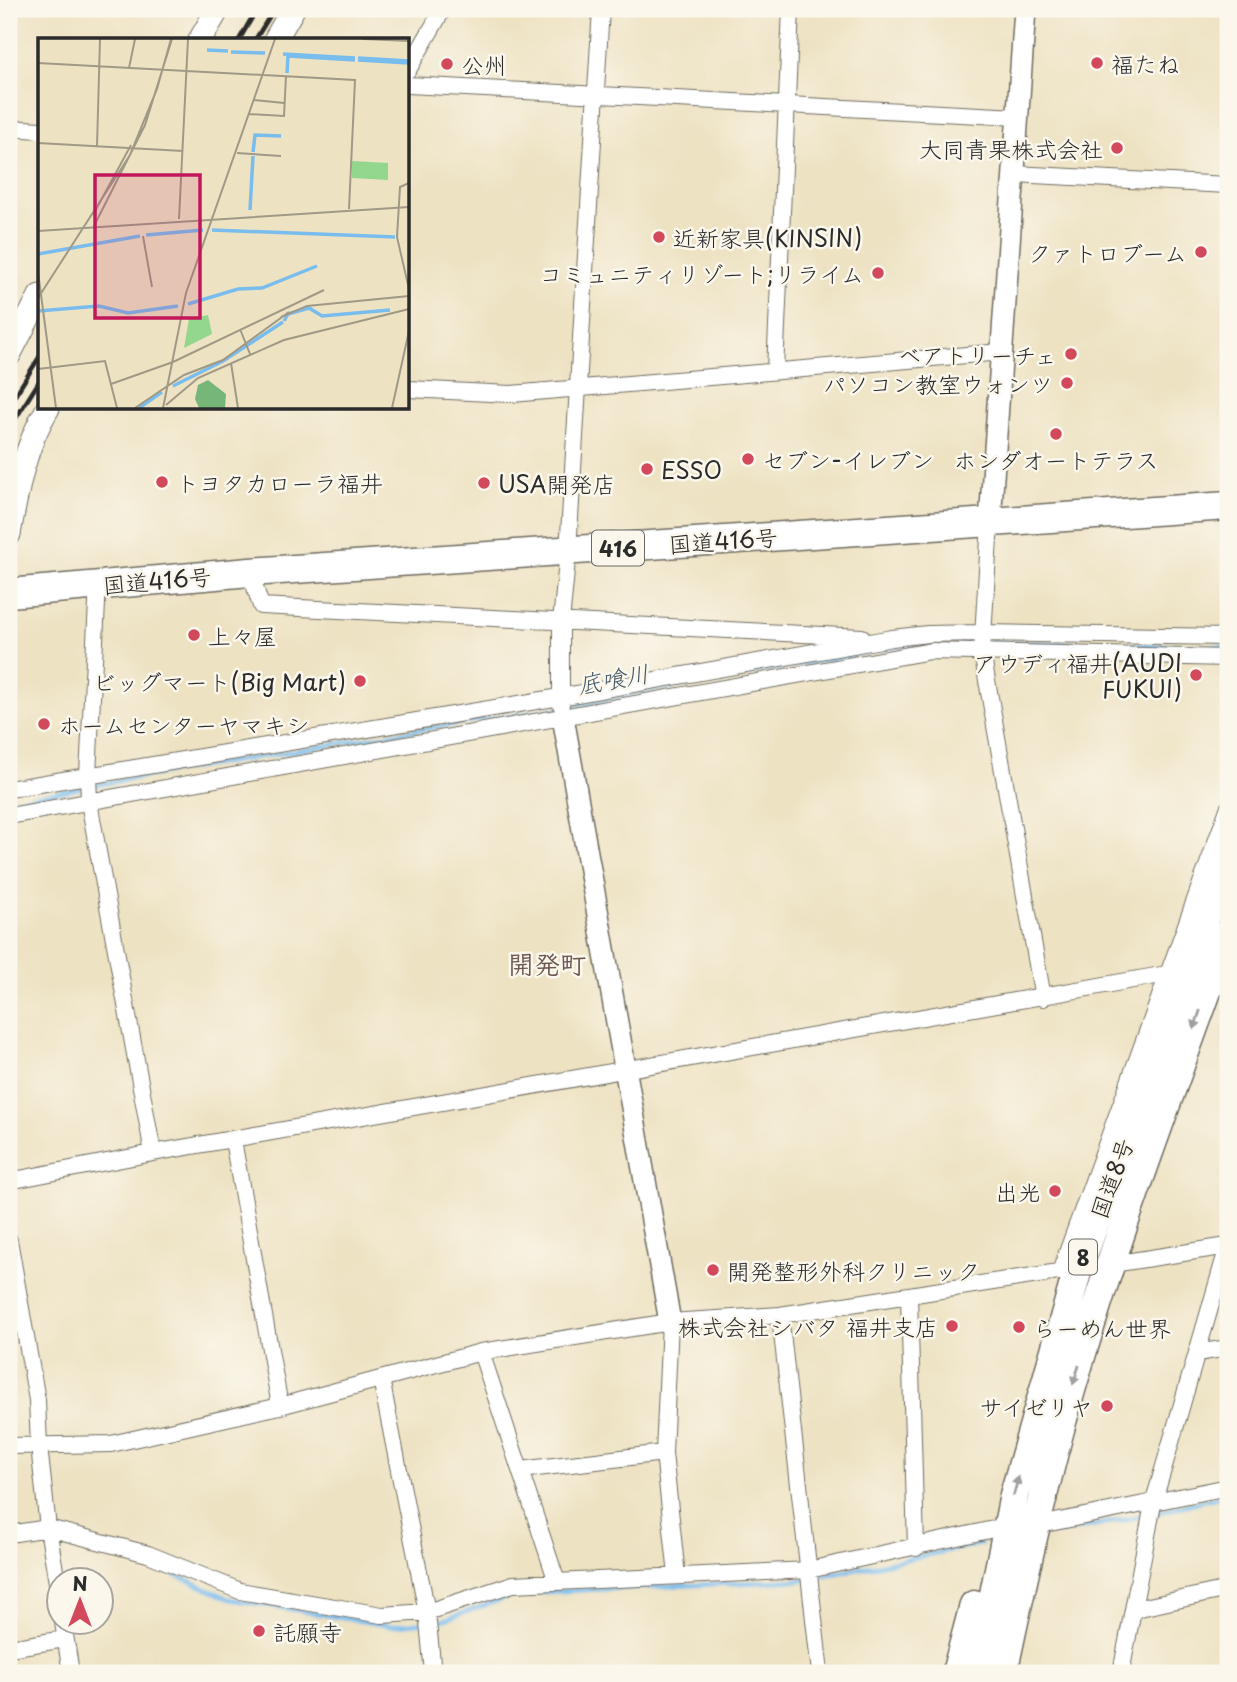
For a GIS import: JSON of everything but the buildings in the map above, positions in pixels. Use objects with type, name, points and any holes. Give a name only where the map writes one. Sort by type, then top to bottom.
[{"type":"highway","name":"国道416号","points":[[9,593],[250,572],[1228,506]]},
{"type":"highway","name":"国道8号","points":[[1003,1673],[1030,1521],[1045,1378],[1069,1270],[1228,853]]},
{"type":"highway","name":"国道8号","points":[[978,1673],[1030,1521],[1111,1264],[1228,933]]},
{"type":"highway","name":"8","points":[[956,1673],[976,1599],[1030,1521]]},
{"type":"highway","name":"8","points":[[1021,1673],[1036,1582],[1030,1521]]},
{"type":"main road","points":[[201,38],[218,9]]},
{"type":"main road","points":[[276,38],[293,9]]},
{"type":"main road","points":[[9,355],[38,300]]},
{"type":"main road","points":[[9,534],[20,473],[30,444],[47,410]]},
{"type":"street","points":[[410,67],[443,9]]},
{"type":"street","points":[[601,9],[568,551],[561,622],[561,707],[670,1322],[664,1453],[677,1577]]},
{"type":"street","points":[[775,371],[791,9]]},
{"type":"street","points":[[1025,9],[982,652],[1043,998]]},
{"type":"street","points":[[410,85],[1018,117]]},
{"type":"street","points":[[9,128],[38,130]]},
{"type":"street","points":[[1014,174],[1228,186]]},
{"type":"street","points":[[410,389],[511,394],[1002,352]]},
{"type":"street","points":[[250,572],[261,606],[892,638]]},
{"type":"street","points":[[98,584],[88,774],[89,802],[153,1153]]},
{"type":"street","points":[[9,816],[561,707],[892,638],[983,633],[1228,636]]},
{"type":"street","points":[[9,789],[88,774],[931,651],[1228,658]]},
{"type":"street","points":[[1069,1270],[1167,974],[1228,809]]},
{"type":"street","points":[[9,1181],[153,1153],[1167,974]]},
{"type":"street","points":[[233,1140],[280,1406]]},
{"type":"street","points":[[9,1240],[37,1400],[39,1446],[54,1566]]},
{"type":"street","points":[[9,1446],[111,1444],[280,1406],[481,1352],[670,1322],[780,1315],[1228,1246],[1153,1504],[1121,1673]]},
{"type":"street","points":[[909,1295],[916,1548]]},
{"type":"street","points":[[780,1315],[820,1673]]},
{"type":"street","points":[[1197,1353],[1228,1348]]},
{"type":"street","points":[[481,1352],[556,1582]]},
{"type":"street","points":[[381,1378],[427,1612],[433,1673]]},
{"type":"street","points":[[520,1470],[664,1453]]},
{"type":"street","points":[[9,1534],[48,1528],[148,1554],[240,1591],[382,1615],[427,1612],[513,1584],[809,1570],[1030,1521],[1153,1504],[1228,1487]]},
{"type":"street","points":[[1135,1609],[1228,1589]]},
{"type":"street","points":[[65,1636],[71,1673]]},
{"type":"street","points":[[9,1648],[65,1639]]},
{"type":"waterway","name":"底喰川","points":[[956,641],[979,642]]},
{"type":"waterway","name":"底喰川","points":[[94,785],[556,709],[923,642]]},
{"type":"waterway","name":"底喰川","points":[[988,642],[1228,647]]},
{"type":"waterway","name":"底喰川","points":[[9,801],[85,787]]},
{"type":"waterway","points":[[1155,1513],[1217,1497]]},
{"type":"waterway","points":[[1052,1534],[1146,1515]]},
{"type":"waterway","points":[[9,1546],[46,1541]]},
{"type":"waterway","points":[[55,1542],[149,1563],[230,1599],[391,1626],[443,1620],[520,1593],[805,1580]]},
{"type":"waterway","points":[[813,1578],[981,1544]]},
{"type":"railway","points":[[240,38],[257,9]]},
{"type":"railway","points":[[256,38],[274,9]]},
{"type":"railway","points":[[9,405],[38,359]]},
{"type":"railway","points":[[9,429],[38,383]]},
{"type":"place","name":"福たね","points":[[1097,63]]},
{"type":"place","name":"公州","points":[[447,64]]},
{"type":"place","name":"大同青果株式会社","points":[[1117,148]]},
{"type":"place","name":"近新家具(KINSIN)","points":[[659,237]]},
{"type":"place","name":"クァトロブーム","points":[[1201,252]]},
{"type":"place","name":"コミュニティリゾート;リライム","points":[[878,273]]},
{"type":"place","name":"ベアトリーチェ","points":[[1071,354]]},
{"type":"place","name":"パソコン教室ウォンツ","points":[[1067,383]]},
{"type":"place","name":"ホンダオートテラス","points":[[1056,434]]},
{"type":"place","name":"セブン-イレブン","points":[[748,459]]},
{"type":"place","name":"ESSO","points":[[647,469]]},
{"type":"place","name":"トヨタカローラ福井","points":[[162,482]]},
{"type":"place","name":"USA開発店","points":[[484,483]]},
{"type":"place","name":"上々屋","points":[[194,635]]},
{"type":"place","name":"アウディ福井(AUDI FUKUI)","points":[[1196,675]]},
{"type":"place","name":"ビッグマート(Big Mart)","points":[[360,681]]},
{"type":"place","name":"ホームセンターヤマキシ","points":[[44,724]]},
{"type":"place","name":"出光","points":[[1055,1191]]},
{"type":"place","name":"開発整形外科クリニック","points":[[713,1270]]},
{"type":"place","name":"株式会社シバタ 福井支店","points":[[952,1326]]},
{"type":"place","name":"らーめん世界","points":[[1019,1327]]},
{"type":"place","name":"サイゼリヤ","points":[[1107,1406]]},
{"type":"place","name":"託願寺","points":[[259,1631]]},
{"type":"district","name":"開発町","points":[[547,963]]}]
